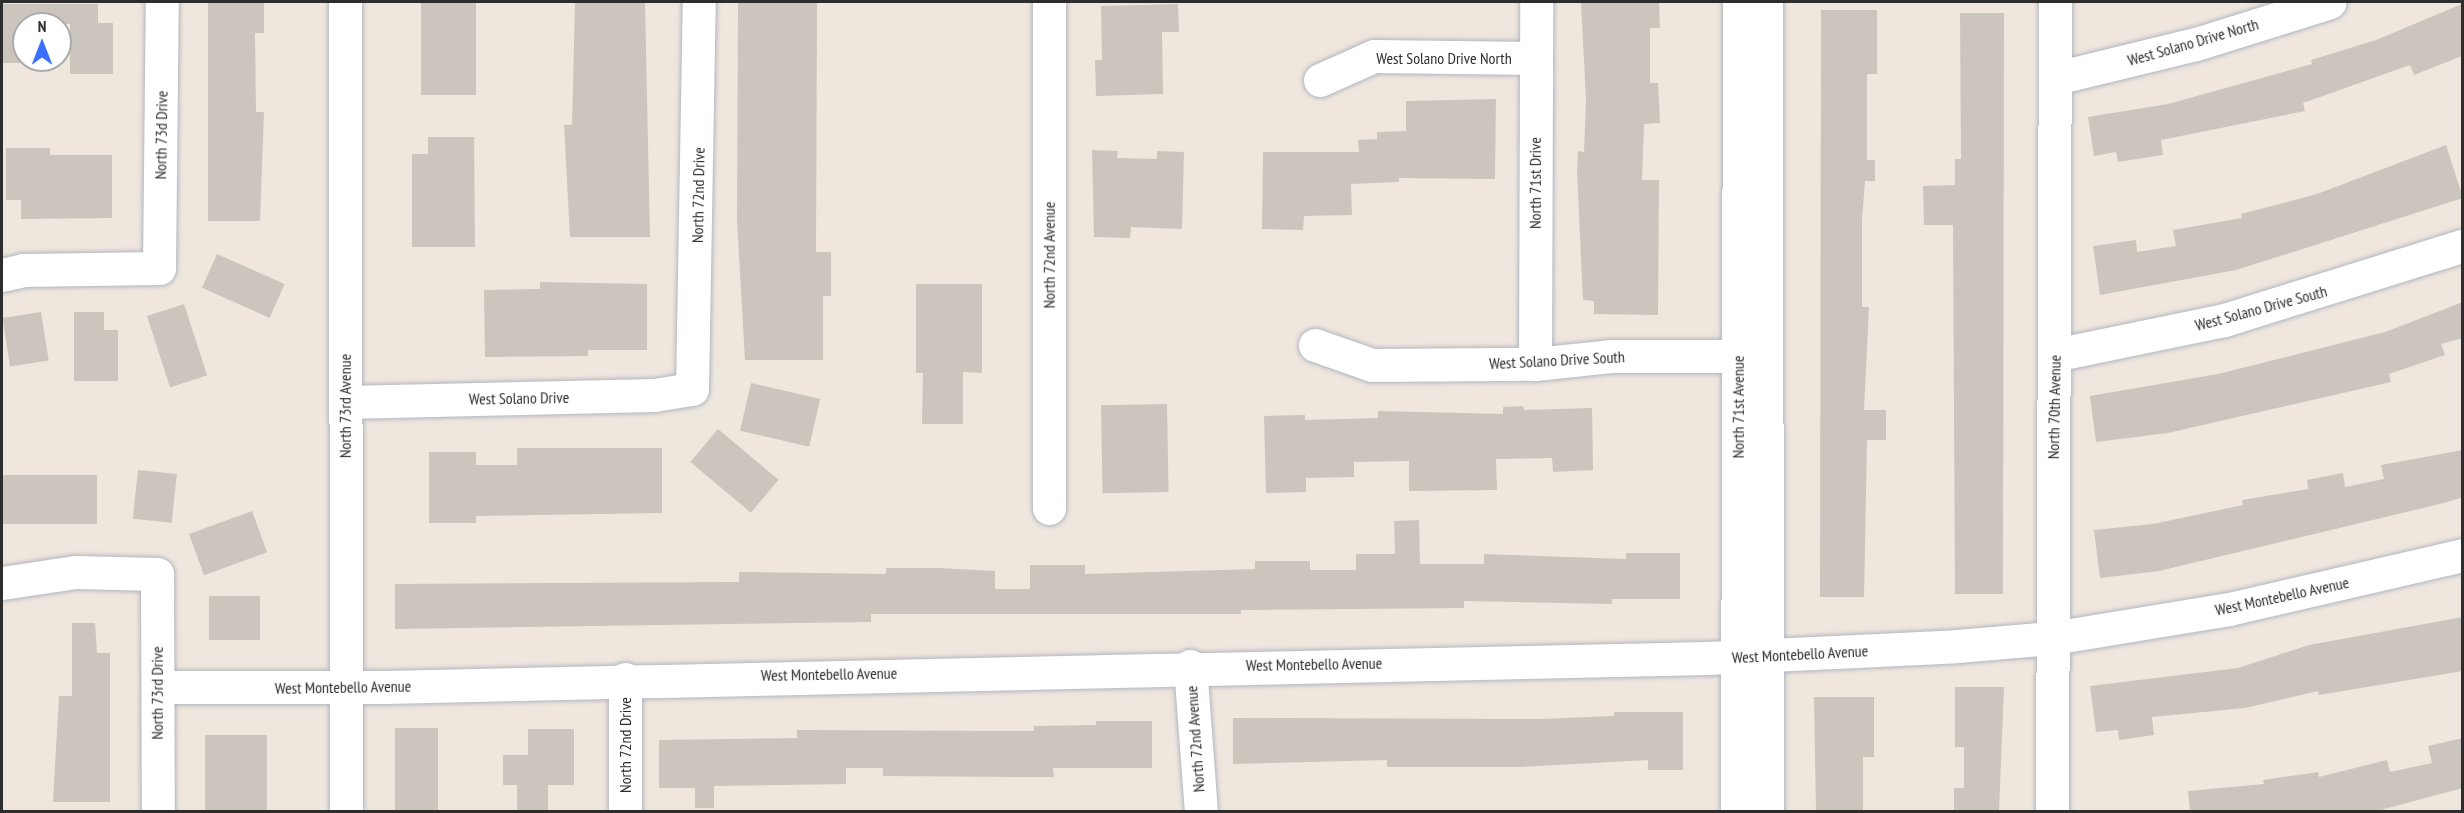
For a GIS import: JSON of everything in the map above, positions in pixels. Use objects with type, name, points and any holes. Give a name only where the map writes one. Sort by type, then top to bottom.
[{"type":"street","name":"North 73d Drive","points":[[2,275],[23,270],[159,268],[162,2]]},
{"type":"street","name":"North 73rd Avenue","points":[[345,2],[346,812]]},
{"type":"street","name":"North 72nd Drive","points":[[692,389],[699,2]]},
{"type":"street","name":"North 72nd Avenue","points":[[1049,2],[1049,508]]},
{"type":"street","name":"North 71st Drive","points":[[1535,364],[1536,2]]},
{"type":"street","name":"North 71st Avenue","points":[[1737,812],[1752,656],[1752,356],[1739,2]]},
{"type":"street","name":"North 71st Avenue","points":[[1752,356],[1766,2]]},
{"type":"street","name":"North 70th Avenue","points":[[2052,812],[2055,2]]},
{"type":"street","name":"West Solano Drive North","points":[[2056,78],[2196,44],[2330,2]]},
{"type":"street","name":"West Solano Drive North","points":[[1320,80],[1374,56],[1536,58]]},
{"type":"street","name":"West Solano Drive South","points":[[2054,355],[2224,320],[2463,246]]},
{"type":"street","name":"West Solano Drive South","points":[[1315,345],[1372,365],[1535,364],[1611,356],[1752,356]]},
{"type":"street","name":"West Solano Drive","points":[[345,402],[654,395],[692,389]]},
{"type":"street","name":"West Montebello Avenue","points":[[158,687],[346,687],[1190,666],[1752,656],[2052,638],[2229,609],[2463,555]]},
{"type":"street","name":"North 73rd Drive","points":[[2,583],[76,572],[157,574],[158,812]]},
{"type":"street","name":"North 71st Avenue","points":[[1752,656],[1767,812]]},
{"type":"street","name":"North 72nd Avenue","points":[[1190,666],[1201,812]]},
{"type":"street","name":"North 72nd Drive","points":[[625,679],[625,812]]},
{"type":"building","points":[[208,2],[264,2],[264,33],[255,33],[256,112],[264,112],[260,221],[208,221]]},
{"type":"building","points":[[421,2],[476,2],[476,95],[421,95]]},
{"type":"building","points":[[575,2],[645,2],[650,237],[570,237],[564,125],[572,125]]},
{"type":"building","points":[[738,2],[817,2],[816,252],[831,252],[831,296],[823,296],[823,360],[745,360],[737,221]]},
{"type":"building","points":[[1581,2],[1659,2],[1660,28],[1650,28],[1650,83],[1658,83],[1660,123],[1644,124],[1642,180],[1659,180],[1658,315],[1594,314],[1594,301],[1583,300],[1577,172],[1578,151],[1584,152],[1586,100]]},
{"type":"building","points":[[2,4],[98,4],[98,23],[113,23],[113,74],[70,74],[72,72],[72,12],[12,12],[12,63],[2,63]]},
{"type":"building","points":[[1178,4],[1179,32],[1162,32],[1163,94],[1096,96],[1095,60],[1102,60],[1101,6]]},
{"type":"building","points":[[2462,4],[2462,56],[2414,75],[2410,65],[2303,103],[2305,111],[2161,140],[2163,155],[2118,162],[2116,152],[2094,156],[2088,117],[2168,104],[2312,64],[2311,60],[2376,40]]},
{"type":"building","points":[[1821,10],[1877,10],[1877,74],[1867,74],[1867,160],[1875,160],[1875,181],[1865,181],[1862,220],[1862,307],[1869,307],[1864,410],[1886,410],[1886,440],[1867,440],[1864,597],[1820,597]]},
{"type":"building","points":[[1960,13],[2004,13],[2003,594],[1955,594],[1953,225],[1924,225],[1923,186],[1955,185],[1955,159],[1961,159]]},
{"type":"building","points":[[1496,99],[1495,179],[1399,178],[1399,182],[1351,184],[1352,215],[1304,216],[1303,230],[1262,229],[1263,152],[1359,152],[1358,140],[1377,139],[1377,132],[1406,131],[1406,101]]},
{"type":"building","points":[[428,137],[474,137],[475,247],[412,247],[412,154],[428,154]]},
{"type":"building","points":[[2446,145],[2463,198],[2236,270],[2100,295],[2093,246],[2136,240],[2137,252],[2176,246],[2173,230],[2242,218],[2241,214],[2317,194]]},
{"type":"building","points":[[6,148],[50,148],[50,155],[112,155],[112,218],[21,219],[21,200],[6,200]]},
{"type":"building","points":[[1092,150],[1118,151],[1117,158],[1157,159],[1157,151],[1184,152],[1182,229],[1131,227],[1130,238],[1094,237]]},
{"type":"building","points":[[217,254],[285,284],[270,318],[202,288]]},
{"type":"building","points":[[540,282],[647,284],[647,350],[588,350],[588,356],[485,357],[484,290],[540,289]]},
{"type":"building","points":[[916,284],[982,284],[982,373],[963,372],[963,424],[922,424],[923,373],[916,373]]},
{"type":"building","points":[[2463,302],[2463,338],[2441,344],[2445,355],[2389,374],[2391,382],[2168,433],[2096,442],[2090,396],[2218,374],[2385,332]]},
{"type":"building","points":[[184,304],[207,375],[170,387],[147,316]]},
{"type":"building","points":[[41,312],[49,360],[10,366],[2,318]]},
{"type":"building","points":[[74,312],[104,312],[104,330],[118,330],[118,381],[74,381]]},
{"type":"building","points":[[751,383],[820,399],[809,447],[740,431]]},
{"type":"building","points":[[1167,404],[1169,492],[1103,493],[1101,405]]},
{"type":"building","points":[[1523,406],[1524,410],[1592,408],[1593,470],[1553,472],[1552,458],[1496,459],[1497,490],[1409,491],[1409,461],[1354,462],[1354,477],[1306,478],[1306,492],[1266,493],[1264,416],[1305,415],[1305,420],[1378,418],[1378,411],[1503,414],[1503,407]]},
{"type":"building","points":[[718,429],[779,480],[751,513],[690,462]]},
{"type":"building","points":[[517,448],[662,448],[662,513],[476,516],[476,523],[429,523],[429,452],[476,452],[476,465],[517,465]]},
{"type":"building","points":[[2463,450],[2463,497],[2159,571],[2100,578],[2094,530],[2153,524],[2243,505],[2242,500],[2308,489],[2307,480],[2343,473],[2345,487],[2384,479],[2381,465]]},
{"type":"building","points":[[138,470],[177,474],[172,523],[133,519]]},
{"type":"building","points":[[2,475],[97,475],[97,524],[2,524]]},
{"type":"building","points":[[252,511],[267,552],[204,575],[189,534]]},
{"type":"building","points":[[1419,520],[1420,564],[1484,564],[1484,554],[1626,559],[1626,553],[1680,553],[1680,599],[1612,599],[1612,604],[1464,601],[1464,608],[1241,610],[1241,614],[871,614],[871,622],[395,629],[395,584],[739,582],[739,572],[886,574],[886,568],[939,568],[995,571],[995,589],[1030,589],[1030,565],[1085,565],[1085,574],[1255,569],[1255,561],[1310,561],[1310,570],[1356,570],[1356,554],[1395,554],[1394,521]]},
{"type":"building","points":[[209,596],[260,596],[260,640],[209,640]]},
{"type":"building","points":[[2463,617],[2463,671],[2319,695],[2318,691],[2245,708],[2152,717],[2154,735],[2119,740],[2118,730],[2096,732],[2090,686],[2238,668],[2309,645]]},
{"type":"building","points":[[72,623],[95,623],[97,653],[110,653],[110,802],[53,802],[59,696],[72,696]]},
{"type":"building","points":[[1955,687],[2004,687],[1999,812],[1954,812],[1954,788],[1964,788],[1964,747],[1955,747]]},
{"type":"building","points":[[1814,697],[1874,697],[1874,757],[1863,757],[1863,812],[1816,812]]},
{"type":"building","points":[[1614,712],[1683,712],[1683,770],[1648,770],[1648,760],[1520,767],[1387,767],[1387,760],[1233,764],[1233,718],[1542,719],[1614,716]]},
{"type":"building","points":[[1096,721],[1152,721],[1152,768],[1053,768],[1054,777],[1035,777],[883,776],[883,768],[846,768],[846,784],[714,786],[714,808],[695,808],[695,788],[659,788],[659,740],[797,738],[797,730],[1034,731],[1034,726],[1096,725]]},
{"type":"building","points":[[395,728],[438,728],[438,812],[395,812]]},
{"type":"building","points":[[528,729],[574,729],[574,785],[548,785],[548,812],[517,812],[517,785],[503,785],[503,755],[528,755]]},
{"type":"building","points":[[205,735],[267,735],[267,812],[205,812]]},
{"type":"building","points":[[2463,738],[2463,788],[2373,812],[2190,812],[2188,791],[2264,784],[2263,780],[2318,772],[2319,777],[2387,760],[2390,772],[2432,763],[2428,746]]}]
